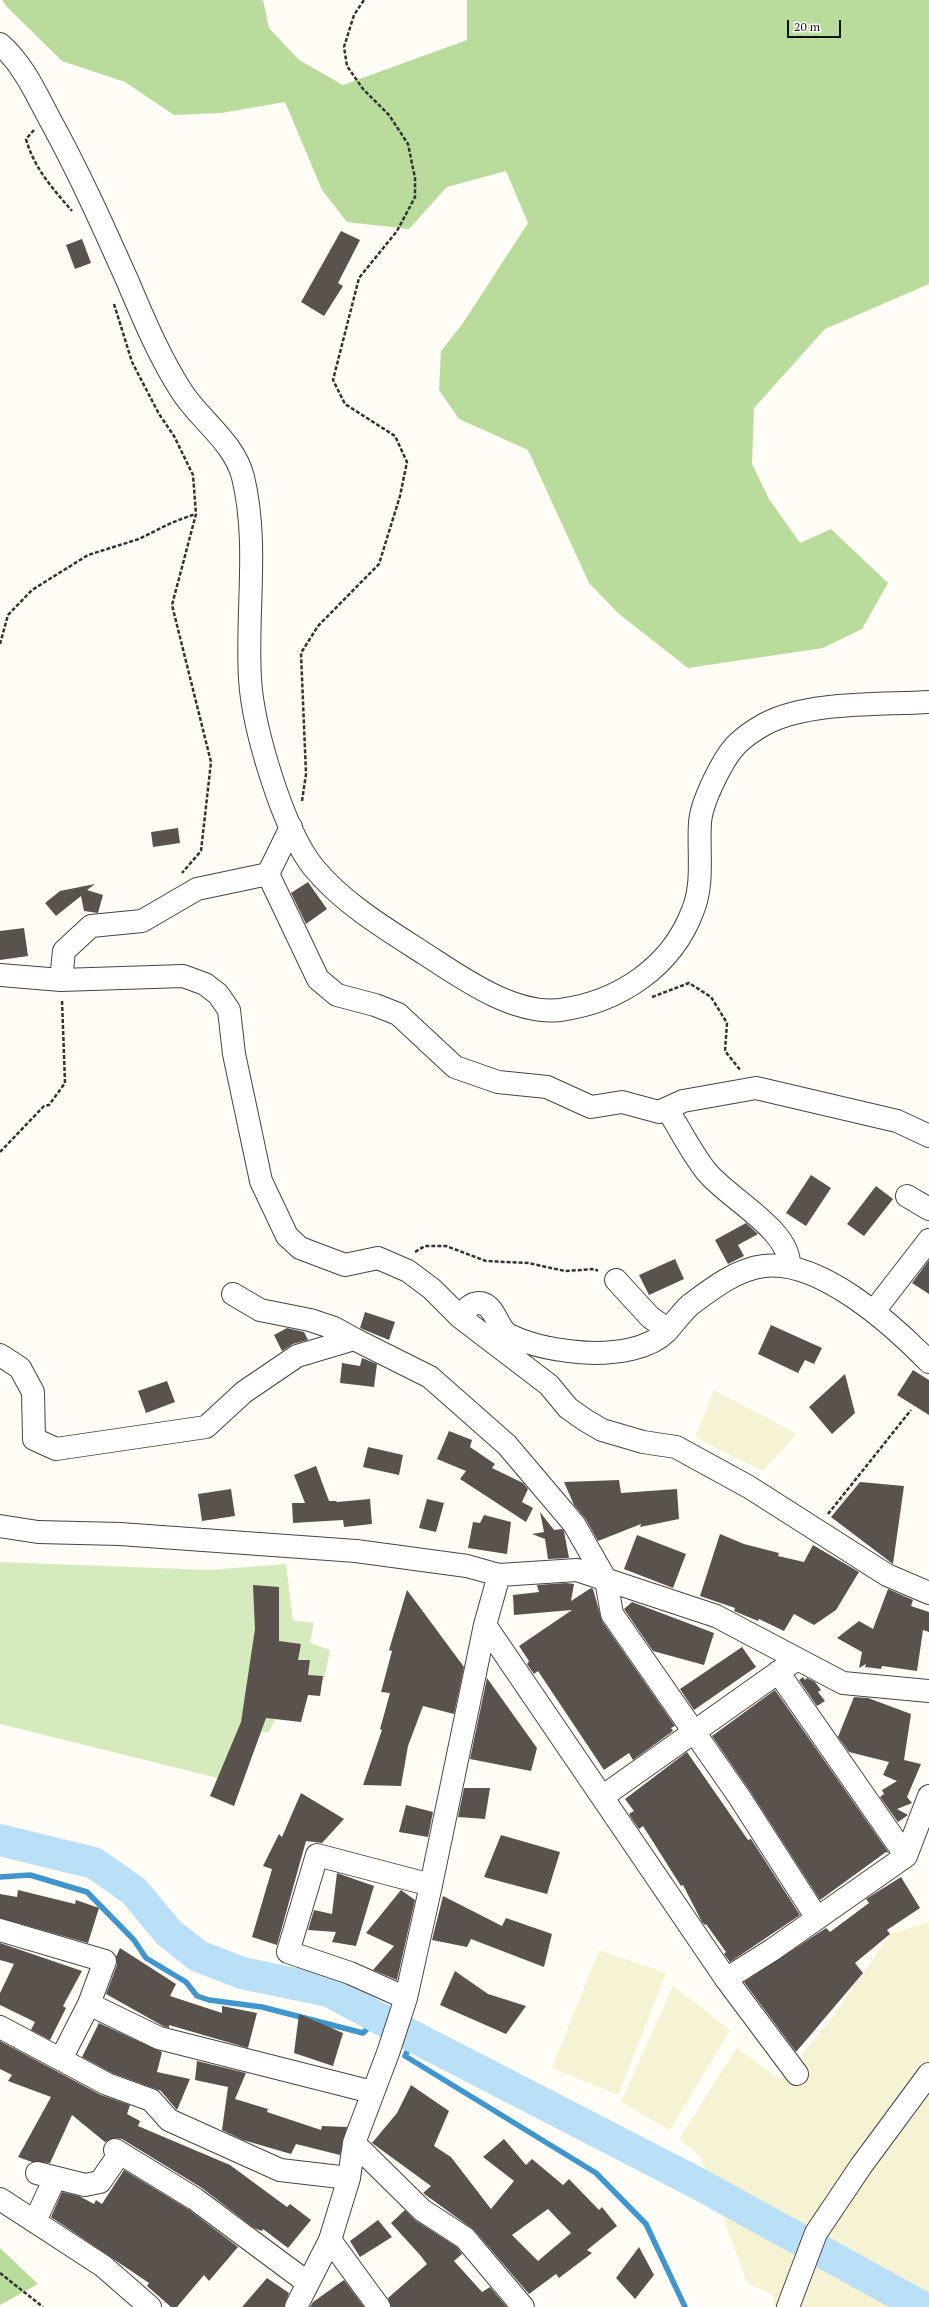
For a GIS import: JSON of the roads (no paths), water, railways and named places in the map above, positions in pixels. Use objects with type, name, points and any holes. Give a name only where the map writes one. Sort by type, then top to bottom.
[{"type":"street","points":[[0,44],[24,71],[73,161],[157,348],[185,397],[217,431],[242,474],[251,536],[250,679],[255,722],[267,764],[291,827],[312,866],[343,896],[387,929],[465,980],[511,1004],[554,1011],[594,1003],[631,986],[664,960],[694,908],[700,864],[699,818],[718,772],[736,745],[766,724],[813,709],[929,702]]},
{"type":"street","points":[[268,874],[291,827]]},
{"type":"street","points":[[61,980],[64,951],[91,926],[142,921],[197,889],[268,874]]},
{"type":"street","points":[[268,874],[318,979],[337,995],[398,1014],[455,1068],[498,1082],[547,1087],[591,1107],[622,1102],[659,1112],[683,1101],[756,1088],[897,1121],[929,1136]]},
{"type":"street","points":[[0,975],[61,980],[183,976],[205,984],[218,994],[229,1010],[234,1054],[261,1181],[287,1236],[300,1248],[345,1264],[378,1258],[408,1271],[432,1289],[460,1317],[549,1385],[568,1408],[602,1430],[643,1442],[676,1447],[749,1486],[887,1575],[929,1593]]},
{"type":"street","points":[[667,1109],[706,1172],[782,1240],[790,1259],[789,1267]]},
{"type":"street","points":[[907,1196],[929,1209]]},
{"type":"street","points":[[874,1311],[929,1240]]},
{"type":"street","points":[[460,1317],[469,1306],[479,1303],[488,1306],[508,1334],[555,1349],[594,1353],[619,1351],[654,1341],[668,1330],[688,1307],[717,1286],[742,1273],[764,1266],[789,1267],[815,1277],[867,1305],[929,1362]]},
{"type":"street","points":[[616,1280],[650,1317],[668,1330]]},
{"type":"street","points":[[233,1294],[260,1310],[310,1320],[334,1328],[430,1377],[507,1446],[574,1524],[606,1580],[612,1614],[694,1732],[818,1918]]},
{"type":"street","points":[[0,1355],[20,1368],[32,1392],[34,1439],[56,1450],[206,1427],[244,1392],[297,1356],[354,1339]]},
{"type":"street","points":[[0,1526],[38,1532],[120,1534],[356,1551],[467,1566],[499,1575],[577,1570],[716,1616],[843,1683],[929,1691]]},
{"type":"street","points":[[296,2307],[330,2240],[349,2178],[354,2143],[388,2053],[405,1999],[431,1885],[485,1625],[499,1575]]},
{"type":"street","points":[[485,1625],[726,1979],[797,2074]]},
{"type":"street","points":[[602,1797],[797,1659]]},
{"type":"street","points":[[778,1672],[906,1856]]},
{"type":"street","points":[[726,1979],[818,1918],[906,1856],[929,1796]]},
{"type":"street","points":[[405,1999],[350,1973],[288,1952],[317,1855],[431,1885]]},
{"type":"street","points":[[0,1930],[105,1961],[89,2004],[61,2059]]},
{"type":"street","points":[[89,2004],[159,2038],[372,2092]]},
{"type":"street","points":[[0,2027],[107,2084],[151,2100],[169,2120],[280,2170],[349,2178]]},
{"type":"street","points":[[788,2307],[816,2233],[861,2166],[929,2074]]},
{"type":"street","points":[[354,2143],[422,2210],[465,2238],[523,2307]]},
{"type":"street","points":[[35,2221],[46,2175],[85,2185],[100,2182],[117,2152],[195,2199],[308,2283]]},
{"type":"street","points":[[0,2199],[103,2266],[150,2307]]},
{"type":"street","points":[[330,2240],[379,2307]]},
{"type":"waterway","points":[[0,1840],[94,1863],[134,1891],[168,1932],[198,1956],[242,1973],[329,1991],[414,2037],[697,2183],[922,2307]]},
{"type":"waterway","points":[[0,1877],[30,1875],[87,1892],[134,1940],[146,1958],[186,1982],[197,1996],[209,2000],[262,2007],[363,2033],[379,2017]]},
{"type":"waterway","points":[[414,2037],[405,2056],[596,2173],[646,2224],[685,2307]]}]
